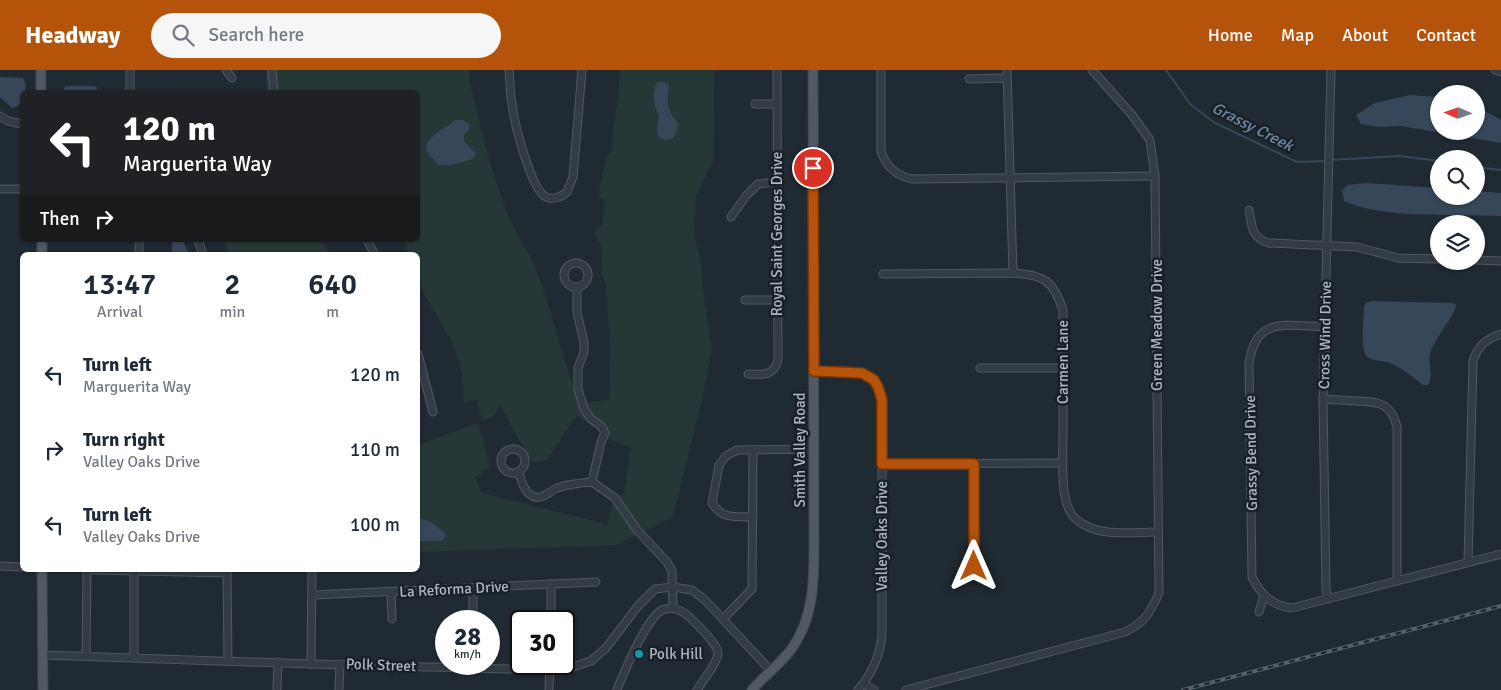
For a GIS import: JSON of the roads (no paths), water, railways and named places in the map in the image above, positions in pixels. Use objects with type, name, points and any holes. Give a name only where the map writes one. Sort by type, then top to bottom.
[{"type":"main road","points":[[41,70],[41,90]]},
{"type":"main road","name":"Smith Valley Road","points":[[752,690],[797,641],[810,610],[814,568],[812,70]]},
{"type":"main road","points":[[42,572],[43,690]]},
{"type":"street","points":[[130,90],[131,70]]},
{"type":"street","points":[[226,70],[232,78]]},
{"type":"street","points":[[272,70],[274,90]]},
{"type":"street","points":[[509,70],[512,106],[527,163],[538,189],[546,197],[557,198],[567,192],[573,177],[582,70]]},
{"type":"street","name":"Royal Saint Georges Drive","points":[[748,374],[768,374],[777,365],[777,70]]},
{"type":"street","points":[[881,70],[881,151],[884,162],[901,176],[913,179],[1156,176]]},
{"type":"street","name":"Green Meadow Drive","points":[[906,690],[1125,632],[1142,623],[1156,601],[1160,584],[1156,176],[1150,140],[1132,115],[1092,70]]},
{"type":"street","name":"Cross Wind Drive","points":[[1328,599],[1326,590],[1323,399],[1330,70]]},
{"type":"street","points":[[1495,70],[1501,72]]},
{"type":"street","points":[[969,79],[1007,74],[1013,273]]},
{"type":"street","points":[[755,104],[778,104]]},
{"type":"street","points":[[0,116],[8,121],[20,124]]},
{"type":"street","points":[[731,217],[746,196],[758,184],[777,182]]},
{"type":"street","points":[[0,189],[20,189]]},
{"type":"street","points":[[1250,210],[1252,227],[1258,240],[1276,244],[1357,247],[1398,258],[1430,259]]},
{"type":"street","points":[[1485,260],[1501,261]]},
{"type":"street","name":"Carmen Lane","points":[[883,274],[1013,273],[1032,274],[1048,282],[1057,292],[1063,310],[1063,462],[1065,498],[1068,507],[1076,520],[1085,526],[1104,532],[1158,532]]},
{"type":"street","points":[[577,288],[577,313],[584,342],[584,352],[578,368],[578,389],[584,409],[601,426],[605,433],[592,482]]},
{"type":"street","points":[[745,300],[777,300]]},
{"type":"street","name":"Grassy Bend Drive","points":[[1264,596],[1258,589],[1252,576],[1250,363],[1253,344],[1259,335],[1270,327],[1325,327]]},
{"type":"street","points":[[1468,562],[1472,361],[1478,348],[1486,341],[1501,334]]},
{"type":"street","points":[[420,362],[432,412]]},
{"type":"street","points":[[980,368],[1063,368]]},
{"type":"street","name":"Valley Oaks Drive","points":[[814,371],[862,373],[874,380],[882,400],[882,635],[874,667],[861,687]]},
{"type":"street","points":[[1323,399],[1374,402],[1385,406],[1395,418],[1397,427],[1397,581]]},
{"type":"street","points":[[753,517],[725,516],[712,503],[719,464],[726,456],[737,450],[814,449]]},
{"type":"street","points":[[723,619],[752,588],[753,450]]},
{"type":"street","points":[[882,464],[1063,462]]},
{"type":"street","points":[[974,464],[974,566]]},
{"type":"street","points":[[518,472],[524,488],[530,495],[535,497],[540,497],[570,485],[592,482],[615,498],[637,530],[667,562],[672,570],[673,608]]},
{"type":"street","points":[[1259,612],[1264,596],[1281,607],[1292,608],[1501,554]]},
{"type":"street","points":[[0,566],[20,567]]},
{"type":"street","points":[[86,656],[87,572]]},
{"type":"street","points":[[134,572],[134,658]]},
{"type":"street","points":[[227,572],[228,661]]},
{"type":"street","points":[[311,664],[312,572]]},
{"type":"street","name":"La Reforma Drive","points":[[312,595],[596,582]]},
{"type":"street","points":[[551,584],[551,610]]},
{"type":"street","points":[[673,587],[692,590],[705,600],[771,671]]},
{"type":"street","name":"Polk Street","points":[[575,666],[591,661],[606,648],[638,606],[655,589],[673,587]]},
{"type":"street","points":[[473,588],[473,610]]},
{"type":"street","points":[[391,592],[392,619]]},
{"type":"street","points":[[617,690],[632,654],[654,617],[663,610],[673,608],[681,610],[716,646],[718,653],[716,659],[697,690]]},
{"type":"street","name":"Polk Street","points":[[43,655],[311,664],[510,666]]},
{"type":"street","points":[[277,690],[278,662]]},
{"type":"street","points":[[339,690],[340,664]]},
{"type":"street","points":[[549,690],[550,675]]},
{"type":"street","points":[[861,687],[874,690]]},
{"type":"water","points":[[0,77],[23,78],[26,85],[25,90],[20,90],[20,104],[18,106],[12,108],[0,97]]},
{"type":"water","points":[[657,82],[664,82],[669,85],[668,105],[678,123],[677,132],[673,138],[668,140],[659,138],[657,131],[659,115],[654,104],[654,95]]},
{"type":"water","points":[[65,86],[95,86],[97,88],[96,90],[64,90]]},
{"type":"water","points":[[1410,95],[1430,96],[1430,131],[1401,126],[1377,127],[1361,124],[1356,115],[1375,103]]},
{"type":"water","points":[[1485,111],[1501,120],[1501,143],[1483,140],[1485,140]]},
{"type":"water","points":[[456,120],[463,120],[469,124],[469,130],[464,135],[464,141],[476,154],[473,159],[451,165],[439,165],[428,153],[428,143],[431,138]]},
{"type":"water","points":[[1366,183],[1430,187],[1430,205],[1485,205],[1485,192],[1501,193],[1501,216],[1378,211],[1344,201],[1342,191],[1347,185]]},
{"type":"water","points":[[172,242],[184,242],[188,252],[172,252]]},
{"type":"water","points":[[1371,301],[1453,303],[1456,305],[1432,348],[1430,354],[1431,378],[1428,385],[1423,385],[1395,365],[1367,357],[1363,340],[1364,306]]},
{"type":"water","points":[[420,519],[431,522],[445,533],[445,538],[441,541],[420,541]]},
{"type":"waterway","name":"Grassy Creek","points":[[1166,70],[1190,104],[1215,123],[1297,162],[1326,161]]},
{"type":"waterway","name":"Grassy Creek","points":[[1330,160],[1400,156],[1430,160]]},
{"type":"waterway","name":"Grassy Creek","points":[[1485,168],[1501,170]]},
{"type":"railway","points":[[1183,690],[1501,606]]},
{"type":"place","name":"Polk Hill","points":[[639,654]]}]
